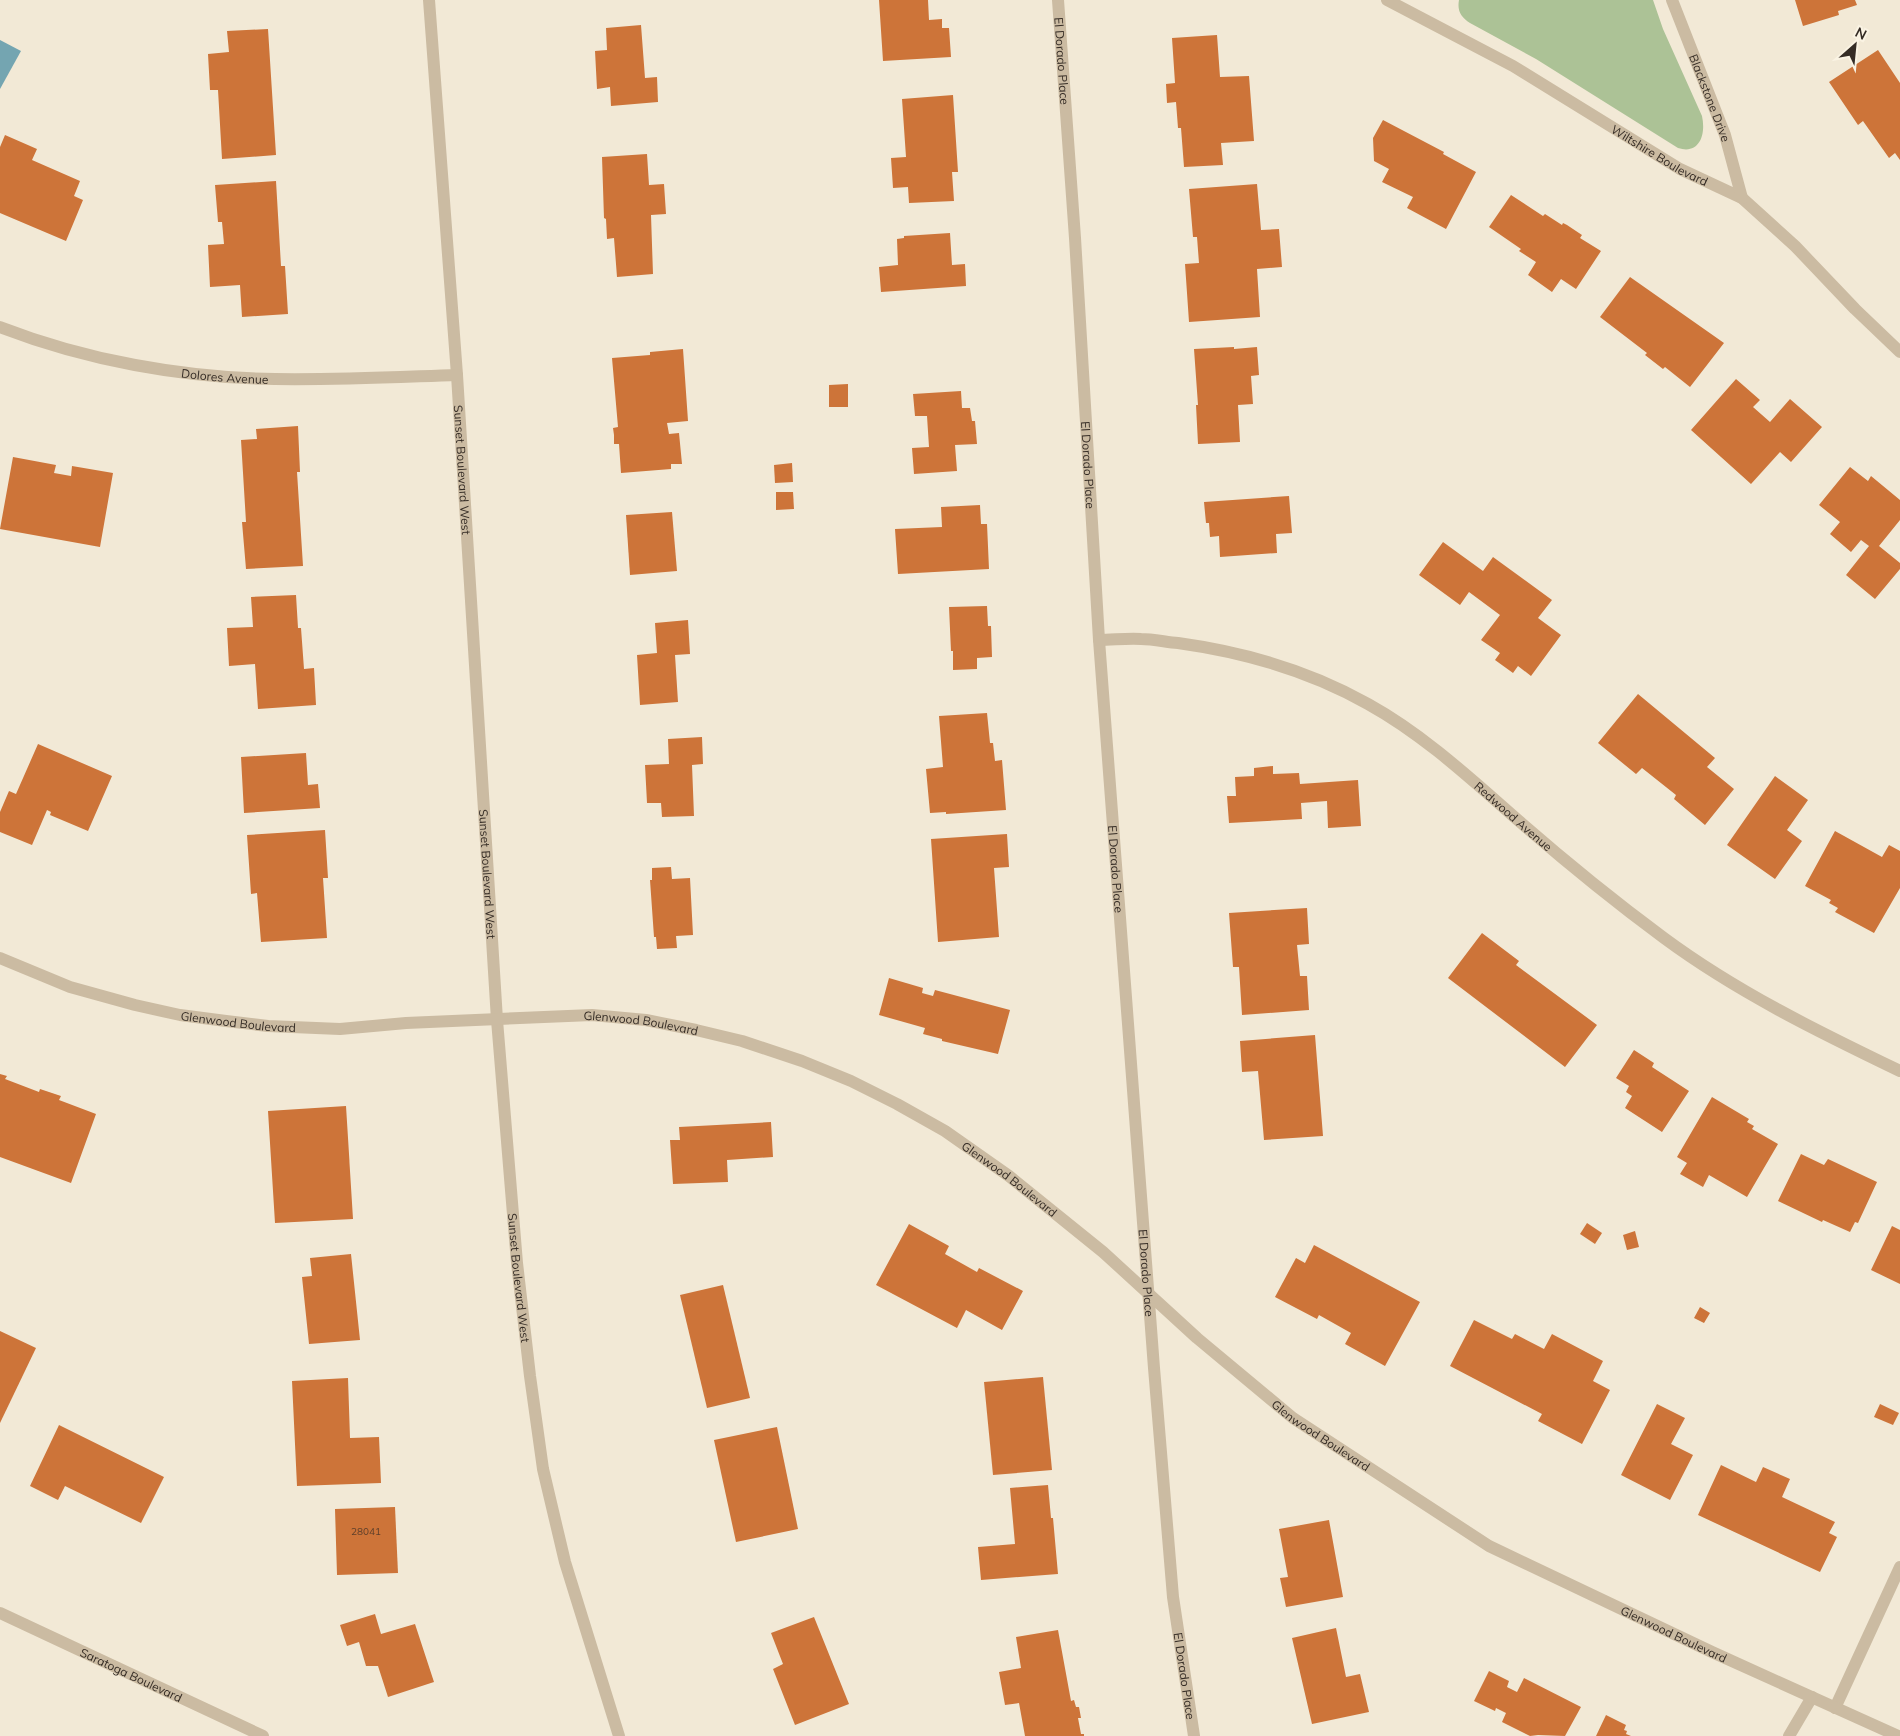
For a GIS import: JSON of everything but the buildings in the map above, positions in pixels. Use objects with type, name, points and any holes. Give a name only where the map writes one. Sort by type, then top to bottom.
[{"type":"street","name":"Sunset Boulevard West","points":[[429,0],[457,375],[497,1020],[518,1263],[530,1376],[544,1469],[565,1562],[619,1736]]},
{"type":"street","name":"El Dorado Place","points":[[1058,0],[1099,640],[1149,1295],[1173,1597],[1194,1736]]},
{"type":"street","name":"Wiltshire Boulevard","points":[[1391,0],[1513,66],[1680,169],[1742,198],[1795,246],[1855,309],[1900,352]]},
{"type":"street","name":"Blackstone Drive","points":[[1672,0],[1725,134],[1742,198]]},
{"type":"street","name":"Dolores Avenue","points":[[0,327],[107,360],[198,374],[274,379],[457,375]]},
{"type":"street","name":"Redwood Avenue","points":[[1099,640],[1142,639],[1238,654],[1311,677],[1368,704],[1448,759],[1572,867],[1653,930],[1702,964],[1752,995],[1824,1034],[1900,1071]]},
{"type":"street","name":"Glenwood Boulevard","points":[[0,958],[70,987],[180,1015],[226,1021],[268,1026],[340,1029],[406,1023],[592,1015],[646,1020],[742,1042],[802,1061],[850,1081],[897,1104],[945,1131],[1009,1176],[1103,1252],[1197,1338],[1293,1418],[1489,1546],[1898,1736]]},
{"type":"street","points":[[1835,1708],[1900,1567]]},
{"type":"street","name":"Saratoga Boulevard","points":[[0,1613],[263,1736]]},
{"type":"street","points":[[1789,1736],[1812,1697]]},
{"type":"green space","points":[[1459,0],[1653,0],[1663,29],[1702,116],[1703,130],[1700,141],[1692,148],[1678,148],[1536,59],[1470,23],[1460,13]]},
{"type":"water","points":[[0,40],[21,51],[0,89]]}]
